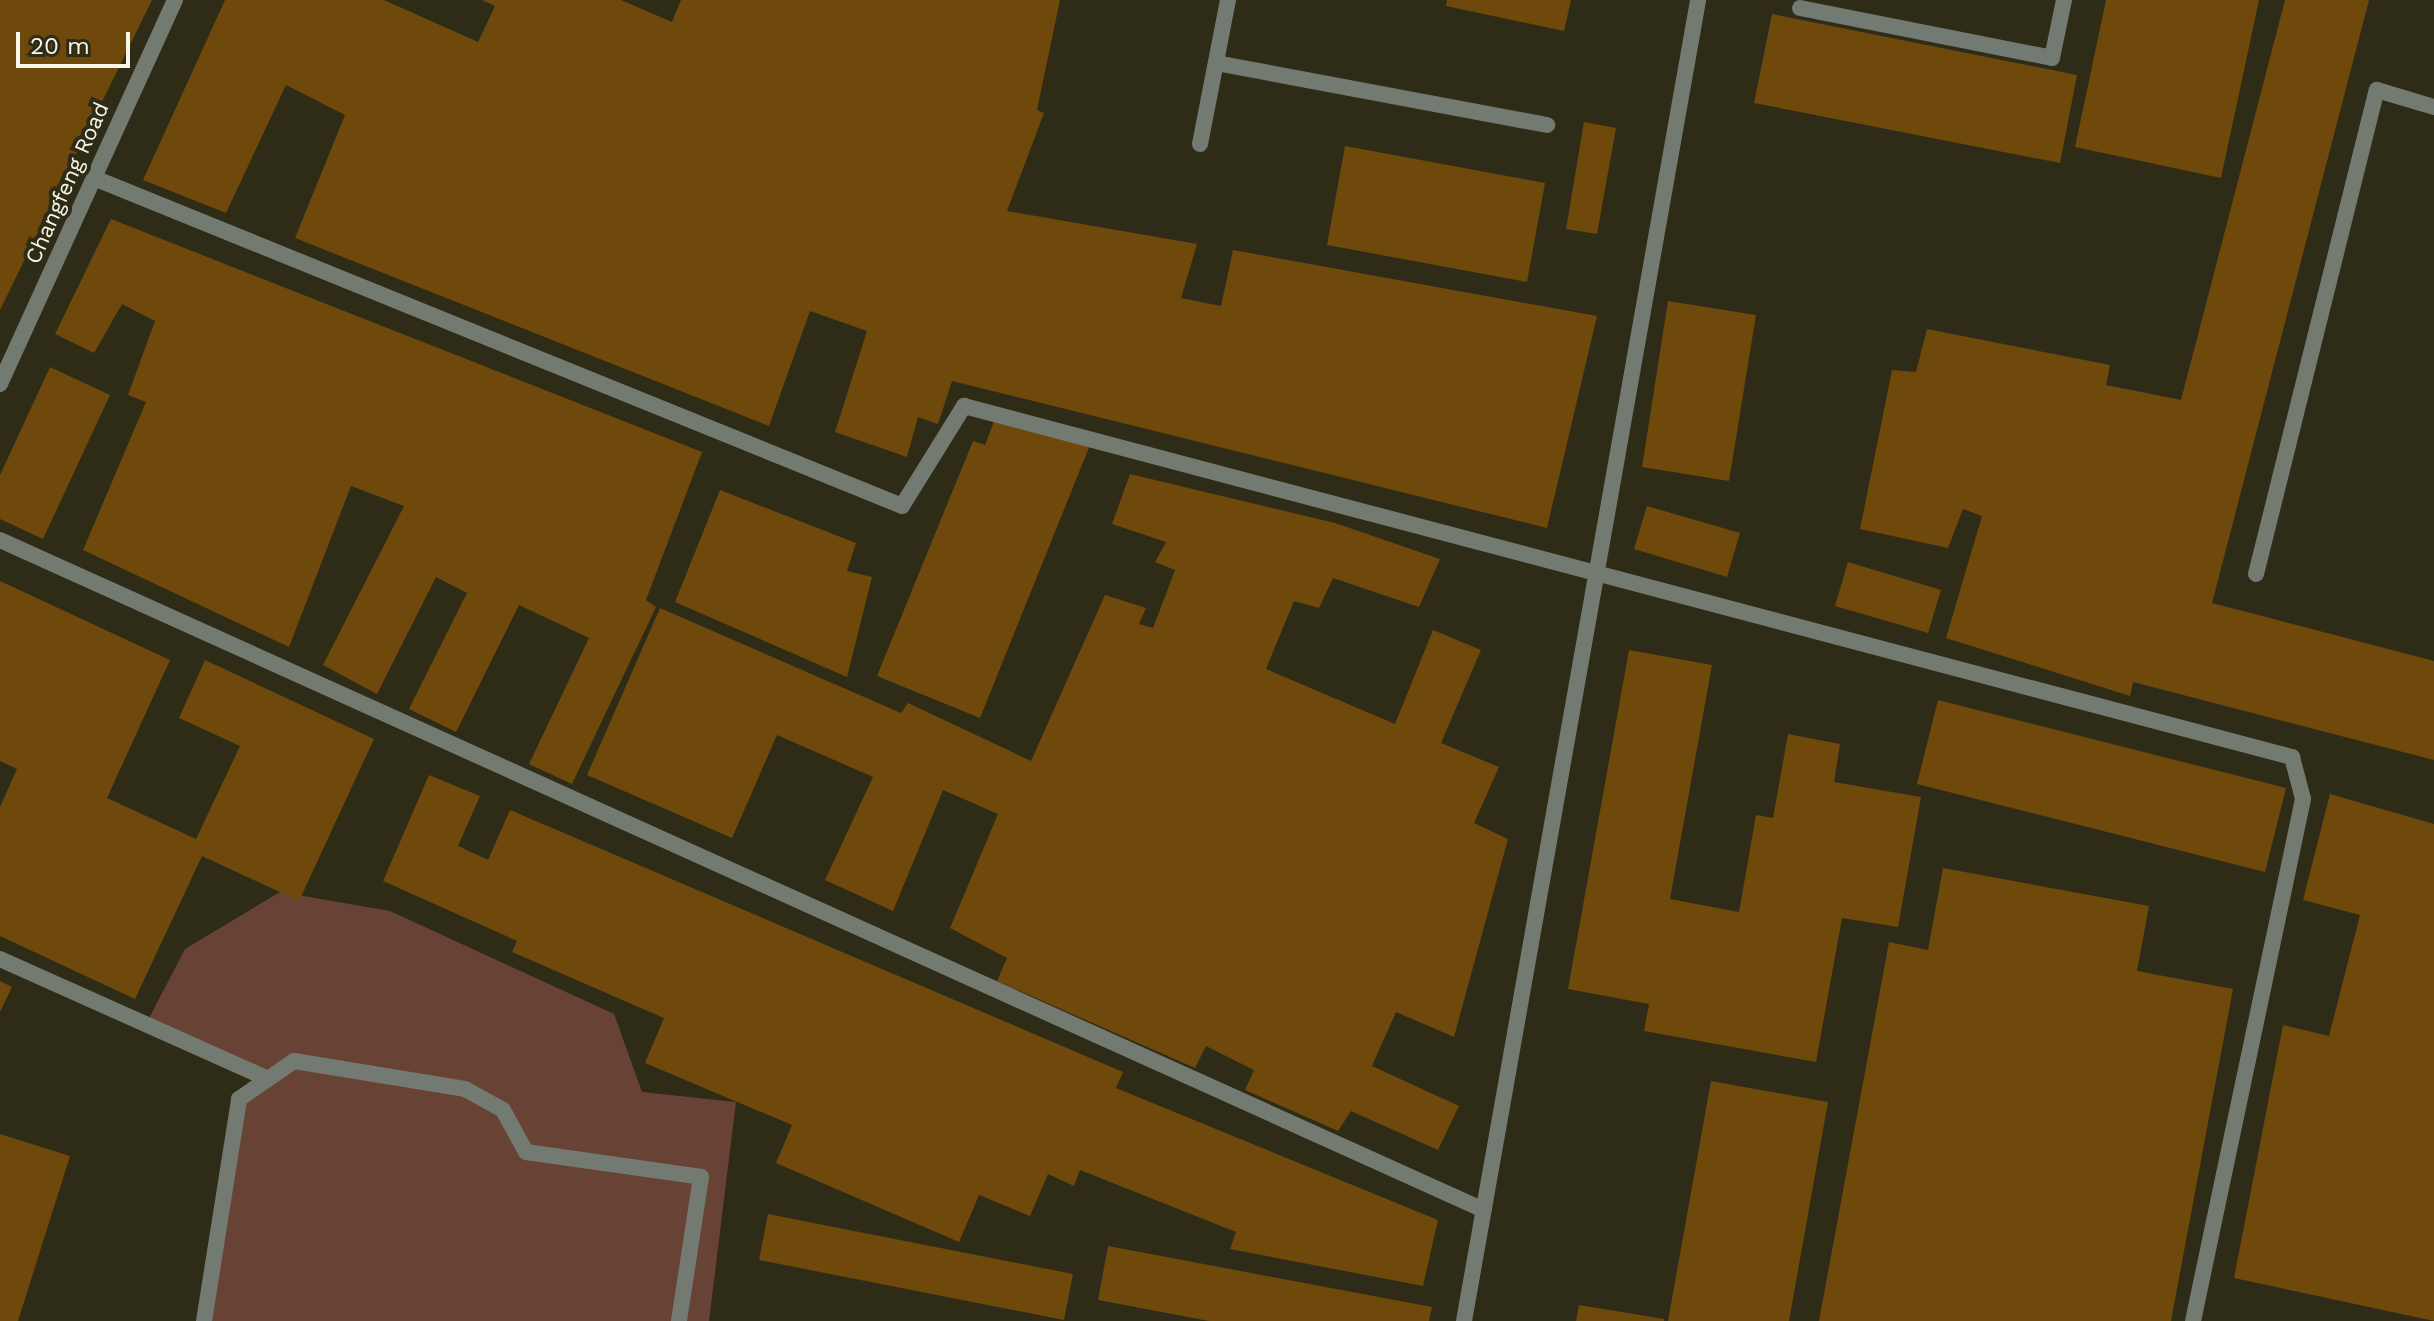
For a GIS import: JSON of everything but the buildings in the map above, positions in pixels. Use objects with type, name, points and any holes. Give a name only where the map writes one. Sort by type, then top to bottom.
[{"type":"street","name":"Changfeng Road","points":[[0,384],[175,0]]},
{"type":"street","points":[[1200,144],[1228,0]]},
{"type":"street","points":[[1464,1321],[1698,0]]},
{"type":"street","points":[[1800,8],[2052,58],[2064,0]]},
{"type":"street","points":[[1216,63],[1547,125]]},
{"type":"street","points":[[2256,574],[2377,90],[2434,107]]},
{"type":"street","points":[[94,178],[902,506],[964,406],[1597,569],[2292,757],[2303,799],[2193,1321]]},
{"type":"street","points":[[0,540],[1484,1210]]},
{"type":"street","points":[[0,959],[266,1078]]},
{"type":"street","points":[[204,1321],[239,1099],[294,1061],[465,1089],[503,1110],[526,1152],[701,1177],[679,1321]]},
{"type":"shaded area","points":[[280,892],[390,911],[614,1014],[642,1092],[736,1102],[709,1321],[204,1321],[239,1099],[266,1078],[146,1024],[185,949]]}]
